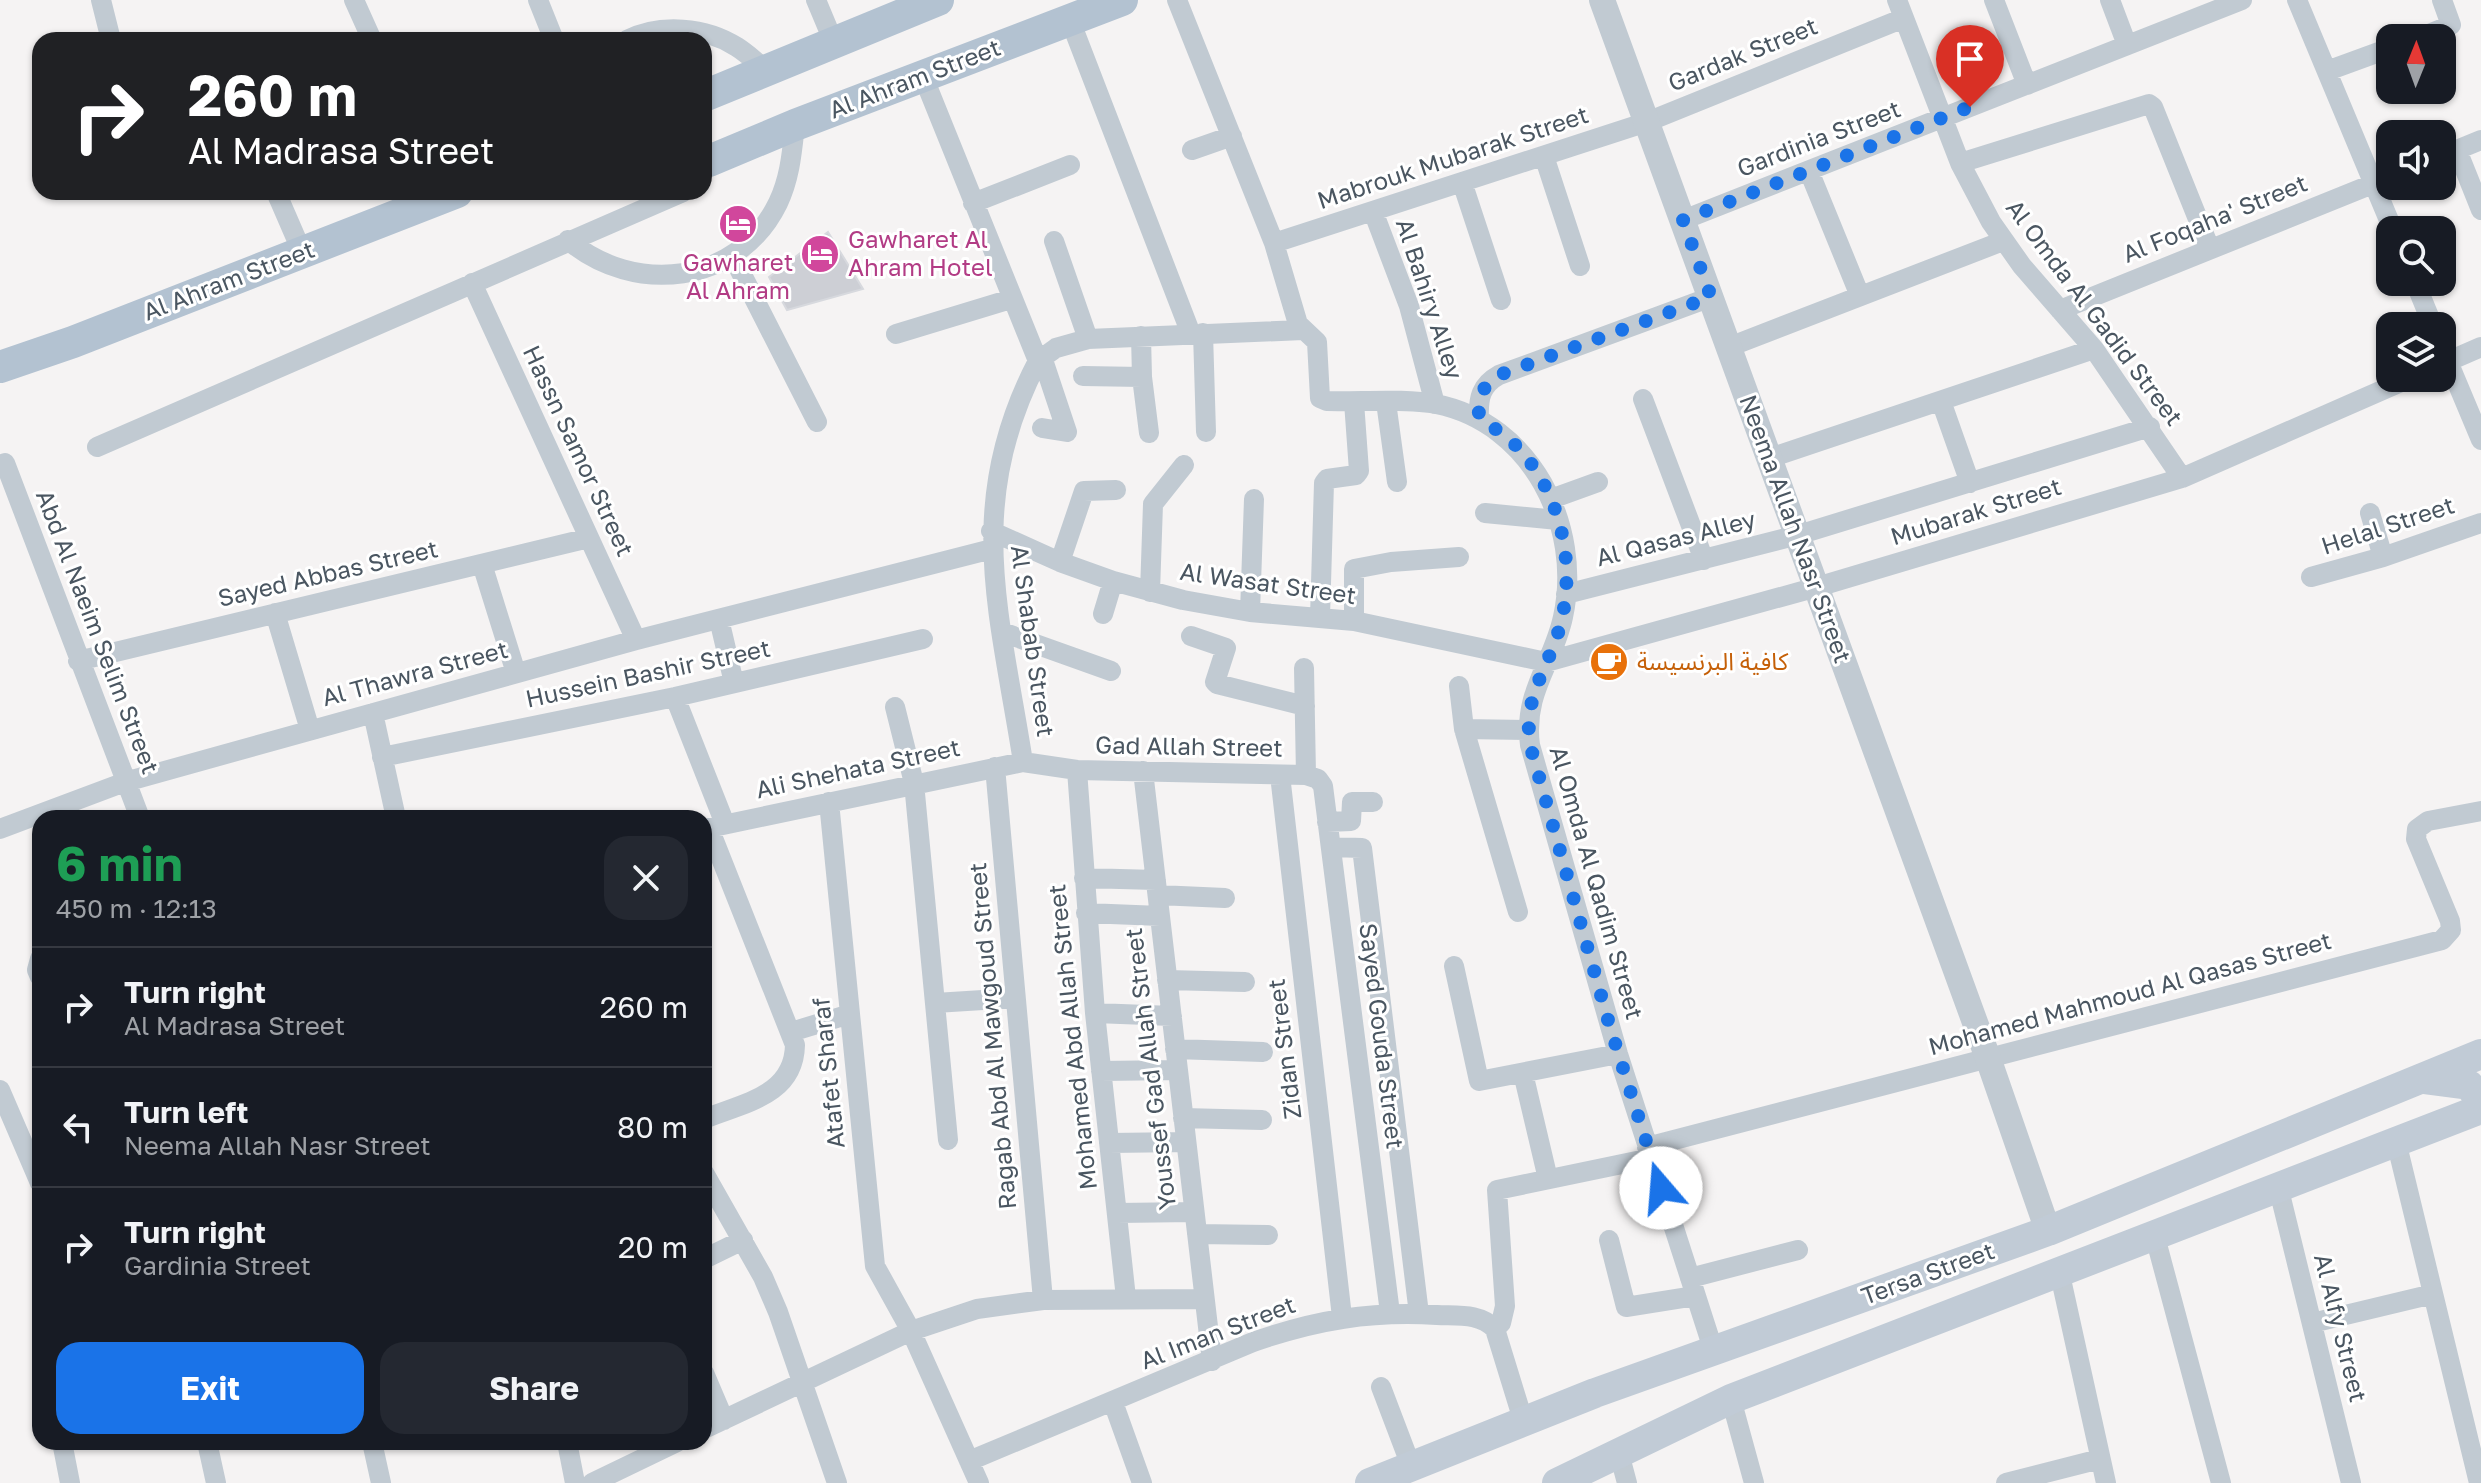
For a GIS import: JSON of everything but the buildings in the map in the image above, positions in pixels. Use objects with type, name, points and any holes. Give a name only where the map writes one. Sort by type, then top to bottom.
[{"type":"main road","points":[[712,93],[834,43],[906,6],[938,0]]},
{"type":"main road","name":"Al Ahram Street","points":[[712,165],[795,125],[1122,0]]},
{"type":"main road","name":"Al Ahram Street","points":[[0,367],[73,342],[431,200]]},
{"type":"main road","name":"Tersa Street","points":[[1370,1483],[1407,1474],[1523,1420],[2048,1231],[2481,1054]]},
{"type":"main road","points":[[2418,1078],[2469,1085],[2477,1096],[2479,1109]]},
{"type":"main road","name":"Tersa Street","points":[[1557,1483],[1731,1399],[2479,1109]]},
{"type":"street","points":[[101,0],[109,32]]},
{"type":"street","points":[[354,0],[368,32]]},
{"type":"street","points":[[538,0],[551,32]]},
{"type":"street","points":[[816,0],[834,43]]},
{"type":"street","name":"Al Omda Al Qadim Street","points":[[1177,0],[1274,243],[1297,321],[1317,342],[1320,398],[1327,401],[1435,404],[1479,418],[1502,433],[1522,452],[1551,499],[1566,556],[1566,594],[1559,629],[1530,702],[1528,730],[1618,1054],[1714,1352]]},
{"type":"street","name":"Neema Allah Nasr Street","points":[[1602,0],[1988,1058],[2048,1231]]},
{"type":"street","points":[[1994,0],[2027,85]]},
{"type":"street","points":[[2110,0],[2127,45]]},
{"type":"street","name":"Gardinia Street","points":[[1683,220],[2242,0]]},
{"type":"street","points":[[2297,0],[2327,71],[2376,168]]},
{"type":"street","points":[[2442,0],[2451,24]]},
{"type":"street","name":"Gardak Street","points":[[1647,122],[1900,9]]},
{"type":"street","name":"Al Omda Al Gadid Street","points":[[1900,9],[1960,163],[1980,203],[2003,241],[2094,349],[2182,478]]},
{"type":"street","points":[[1070,20],[1197,334],[1206,432]]},
{"type":"street","points":[[653,32],[686,29],[699,32]]},
{"type":"street","points":[[712,35],[736,46],[768,71]]},
{"type":"street","points":[[2327,71],[2376,53]]},
{"type":"street","points":[[923,76],[1067,432],[1042,428]]},
{"type":"street","points":[[1960,163],[2142,105],[2153,107],[2210,249]]},
{"type":"street","name":"Mabrouk Mubarak Street","points":[[1274,243],[1647,122]]},
{"type":"street","points":[[568,240],[604,264],[629,273],[656,276],[682,274],[708,267],[732,255],[765,224],[777,204],[791,161],[795,125]]},
{"type":"street","points":[[1192,150],[1232,136]]},
{"type":"street","points":[[2456,150],[2481,140]]},
{"type":"street","points":[[1544,156],[1580,266]]},
{"type":"street","points":[[2456,164],[2481,210]]},
{"type":"street","points":[[973,203],[1070,165]]},
{"type":"street","points":[[1809,171],[1860,296]]},
{"type":"street","points":[[1462,182],[1501,300]]},
{"type":"street","name":"Al Foqaha' Street","points":[[2060,310],[2376,182]]},
{"type":"street","points":[[279,200],[302,252]]},
{"type":"street","points":[[97,447],[664,200]]},
{"type":"street","name":"Al Bahiry Alley","points":[[1373,211],[1409,306],[1435,404]]},
{"type":"street","points":[[1054,241],[1088,339]]},
{"type":"street","points":[[1729,347],[2003,241]]},
{"type":"street","points":[[732,255],[817,422]]},
{"type":"street","name":"Hassn Samor Street","points":[[472,283],[636,640]]},
{"type":"street","points":[[1479,418],[1479,397],[1483,388],[1499,375],[1711,297]]},
{"type":"street","points":[[896,334],[1011,299]]},
{"type":"street","points":[[1040,359],[1056,348],[1088,339],[1303,330]]},
{"type":"street","points":[[1141,336],[1149,433]]},
{"type":"street","points":[[2456,354],[2481,347]]},
{"type":"street","points":[[1770,458],[2094,349]]},
{"type":"street","name":"Al Shabab Street","points":[[1023,762],[1002,632],[992,540],[1001,455],[1016,407],[1040,359]]},
{"type":"street","points":[[1083,376],[1142,377]]},
{"type":"street","points":[[2456,384],[2481,440]]},
{"type":"street","name":"Mubarak Street","points":[[1546,662],[1817,587],[2182,478],[2378,392]]},
{"type":"street","points":[[1643,399],[1704,560]]},
{"type":"street","points":[[1941,401],[1970,483]]},
{"type":"street","points":[[1320,617],[1324,481],[1356,475],[1359,471],[1354,402]]},
{"type":"street","points":[[1386,402],[1397,482]]},
{"type":"street","name":"Al Qasas Alley","points":[[1566,594],[1798,535],[2150,427]]},
{"type":"street","name":"Abd Al Naeim Selim Street","points":[[5,463],[137,810]]},
{"type":"street","points":[[1150,592],[1153,504],[1184,465]]},
{"type":"street","points":[[1551,499],[1598,482]]},
{"type":"street","points":[[1060,562],[1084,491],[1116,490]]},
{"type":"street","points":[[1250,612],[1254,499]]},
{"type":"street","points":[[1485,513],[1558,520]]},
{"type":"street","points":[[2370,513],[2383,557]]},
{"type":"street","name":"Helal Street","points":[[2311,577],[2383,557],[2481,523]]},
{"type":"street","name":"Sayed Abbas Street","points":[[78,661],[589,538]]},
{"type":"street","name":"Al Wasat Street","points":[[992,540],[1150,592],[1250,612],[1354,621],[1546,662]]},
{"type":"street","name":"Al Thawra Street","points":[[51,810],[125,782],[719,619],[992,540]]},
{"type":"street","points":[[1354,621],[1354,569],[1391,562],[1459,557]]},
{"type":"street","points":[[482,564],[516,673]]},
{"type":"street","points":[[1103,614],[1113,581]]},
{"type":"street","points":[[275,613],[310,730]]},
{"type":"street","points":[[719,619],[734,683]]},
{"type":"street","points":[[1002,632],[1111,671]]},
{"type":"street","points":[[1191,636],[1226,648],[1215,680],[1217,684],[1305,706]]},
{"type":"street","name":"Hussein Bashir Street","points":[[382,757],[675,697],[923,639]]},
{"type":"street","points":[[1304,668],[1306,775]]},
{"type":"street","points":[[1459,686],[1464,729],[1518,912]]},
{"type":"street","points":[[675,697],[708,810]]},
{"type":"street","points":[[895,707],[914,783],[948,1140]]},
{"type":"street","points":[[373,713],[394,810]]},
{"type":"street","points":[[1464,729],[1528,730]]},
{"type":"street","name":"Ali Shehata Street","points":[[713,827],[1023,762]]},
{"type":"street","name":"Gad Allah Street","points":[[1023,762],[1077,770],[1306,775]]},
{"type":"street","name":"Ragab Abd Al Mawgoud Street","points":[[995,767],[1043,1300]]},
{"type":"street","name":"Mohamed Abd Allah Street","points":[[1077,770],[1095,1013],[1126,1298]]},
{"type":"street","name":"Youssef Gad Allah Street","points":[[1143,771],[1212,1361]]},
{"type":"street","name":"Zidan Street","points":[[1280,775],[1342,1317]]},
{"type":"street","name":"Sayed Gouda Street","points":[[1306,775],[1321,782],[1390,1313]]},
{"type":"street","name":"Atafet Sharaf","points":[[829,802],[875,1266],[911,1331],[979,1483]]},
{"type":"street","points":[[1327,822],[1351,821],[1352,802],[1373,802]]},
{"type":"street","name":"Mohamed Mahmoud Al Qasas Street","points":[[1495,1329],[1501,1323],[1505,1306],[1496,1192],[1988,1058],[2442,940],[2451,930],[2450,921],[2416,839],[2417,829],[2428,821],[2481,811]]},
{"type":"street","name":"Al Thawra Street","points":[[0,829],[32,817]]},
{"type":"street","points":[[712,1116],[772,1091],[791,1072],[795,1059],[791,1032],[713,827]]},
{"type":"street","points":[[1331,847],[1362,848],[1419,1314]]},
{"type":"street","points":[[1084,878],[1225,898]]},
{"type":"street","points":[[1086,913],[1160,916]]},
{"type":"street","points":[[1454,966],[1477,1079],[1481,1081],[1618,1054]]},
{"type":"street","points":[[1167,980],[1245,982]]},
{"type":"street","points":[[935,1003],[1015,998]]},
{"type":"street","points":[[1095,1013],[1172,1016]]},
{"type":"street","points":[[791,1032],[850,1014]]},
{"type":"street","points":[[1101,1071],[1263,1052]]},
{"type":"street","points":[[1523,1073],[1548,1179]]},
{"type":"street","points":[[0,1090],[32,1164]]},
{"type":"street","points":[[1183,1118],[1262,1120]]},
{"type":"street","points":[[2396,1141],[2479,1483]]},
{"type":"street","points":[[1109,1143],[1186,1142]]},
{"type":"street","name":"Al Alfy Street","points":[[2278,1186],[2351,1483]]},
{"type":"street","points":[[712,1187],[743,1240],[778,1312],[837,1483]]},
{"type":"street","points":[[1117,1213],[1194,1212]]},
{"type":"street","points":[[2154,1233],[2221,1483]]},
{"type":"street","points":[[1197,1234],[1268,1235]]},
{"type":"street","points":[[712,1255],[743,1240]]},
{"type":"street","points":[[1609,1240],[1626,1307],[1798,1250]]},
{"type":"street","points":[[2059,1270],[2106,1483]]},
{"type":"street","points":[[2312,1323],[2433,1294]]},
{"type":"street","points":[[712,1425],[911,1331],[977,1309],[1043,1300],[1204,1299]]},
{"type":"street","name":"Al Iman Street","points":[[969,1461],[1253,1342],[1297,1327],[1342,1317],[1390,1313],[1480,1318],[1495,1329]]},
{"type":"street","points":[[1495,1329],[1523,1420]]},
{"type":"street","points":[[1381,1387],[1407,1474]]},
{"type":"street","points":[[712,1392],[724,1420]]},
{"type":"street","points":[[1731,1399],[1754,1483]]},
{"type":"street","points":[[1113,1402],[1142,1483]]},
{"type":"street","points":[[64,1450],[70,1483]]},
{"type":"street","points":[[209,1450],[216,1483]]},
{"type":"street","points":[[374,1450],[381,1483]]},
{"type":"street","points":[[569,1450],[575,1483]]},
{"type":"street","points":[[592,1483],[660,1450]]},
{"type":"street","points":[[1619,1453],[1627,1483]]},
{"type":"street","points":[[2006,1483],[2100,1459]]},
{"type":"place","name":"Gawharet Al Ahram","points":[[738,224]]},
{"type":"place","name":"Gawharet Al Ahram Hotel","points":[[820,254]]},
{"type":"place","name":"كافية البرنسيسة","points":[[1609,662]]},
{"type":"route","points":[[1661,1188],[1577,917],[1530,745],[1530,702],[1563,617],[1567,575],[1563,538],[1551,499],[1538,474],[1522,452],[1502,433],[1479,418],[1479,397],[1490,380],[1499,375],[1711,297],[1683,220],[1970,107]]}]
